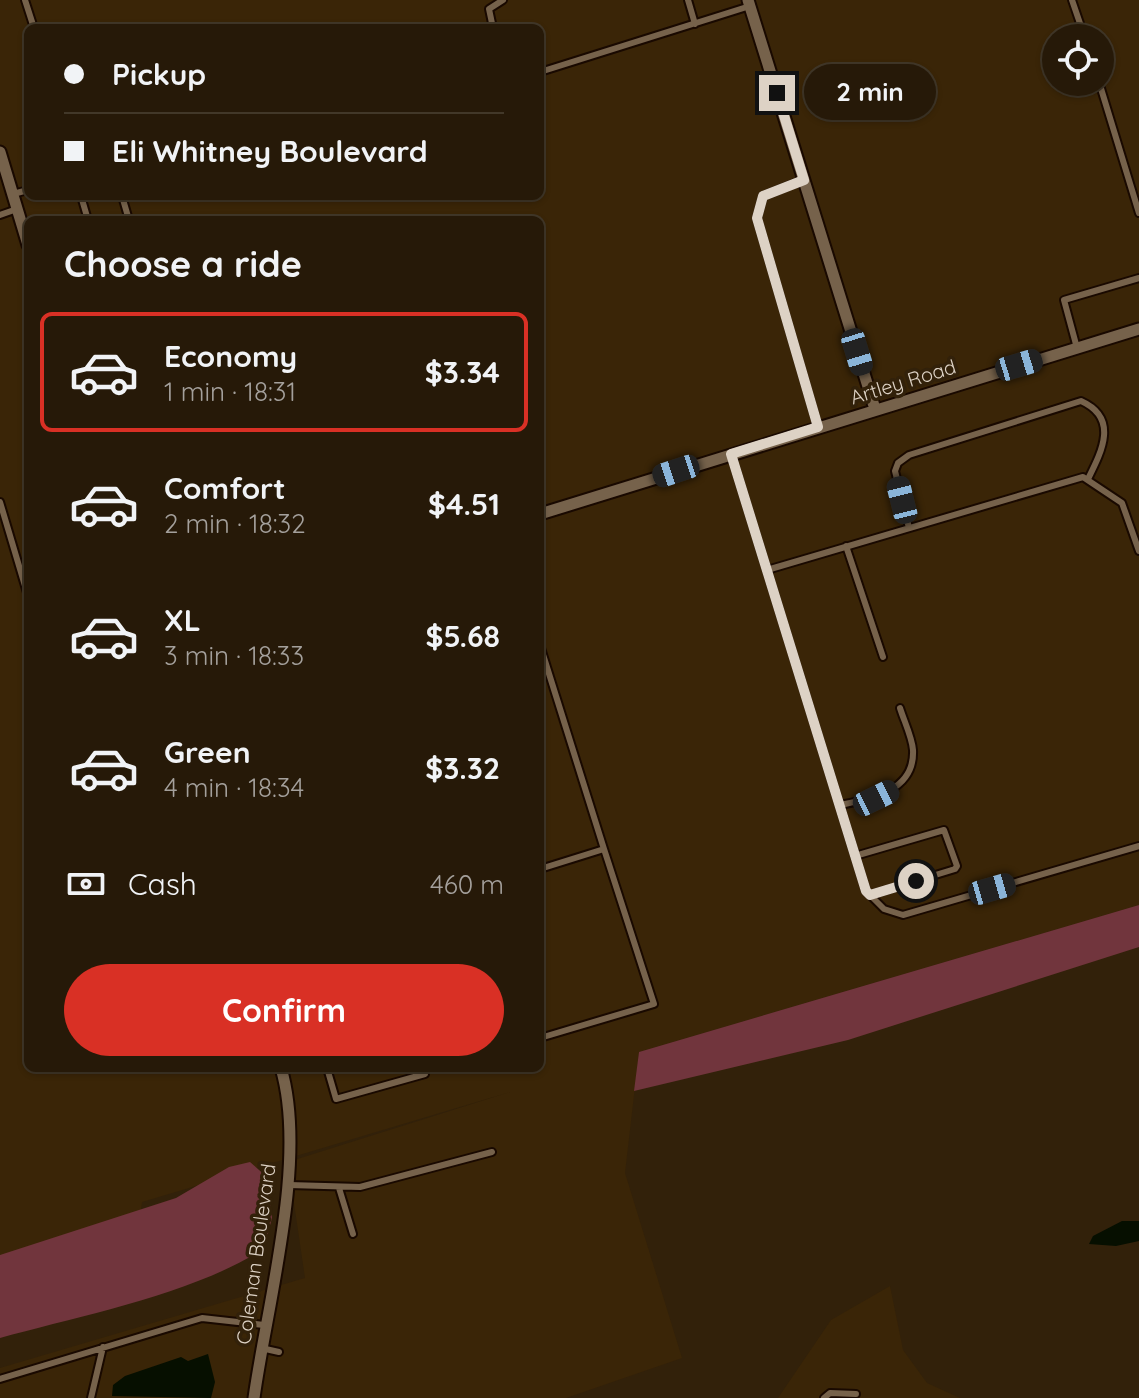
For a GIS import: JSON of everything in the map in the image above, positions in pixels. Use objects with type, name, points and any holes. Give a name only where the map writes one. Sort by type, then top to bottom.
[{"type":"street","points":[[749,3],[875,409]]},
{"type":"street","points":[[0,152],[3,171],[24,232]]},
{"type":"street","name":"Artley Road","points":[[544,513],[1139,329]]},
{"type":"street","name":"Coleman Boulevard","points":[[254,1398],[278,1254],[285,1185],[287,1103],[282,1072]]},
{"type":"lane","points":[[25,0],[33,24]]},
{"type":"lane","points":[[492,24],[489,9],[503,0]]},
{"type":"lane","points":[[688,0],[695,24]]},
{"type":"lane","points":[[1072,0],[1080,24]]},
{"type":"lane","points":[[544,71],[695,24],[749,3]]},
{"type":"lane","points":[[1103,96],[1139,213]]},
{"type":"lane","points":[[804,180],[763,196],[757,218],[818,427]]},
{"type":"lane","points":[[13,194],[24,191]]},
{"type":"lane","points":[[0,215],[17,209]]},
{"type":"lane","points":[[1077,348],[1064,300],[1139,278]]},
{"type":"lane","points":[[909,528],[895,471],[898,463],[909,455],[1081,401],[1101,415],[1106,428],[1104,447],[1088,479]]},
{"type":"lane","points":[[731,454],[855,856],[870,895],[884,909],[903,915],[1139,846]]},
{"type":"lane","points":[[767,570],[1083,477],[1122,503],[1139,551]]},
{"type":"lane","points":[[0,502],[24,583]]},
{"type":"lane","points":[[846,546],[883,657]]},
{"type":"lane","points":[[544,658],[654,1004],[544,1037]]},
{"type":"lane","points":[[840,805],[876,798],[902,781],[910,767],[913,750],[900,708]]},
{"type":"lane","points":[[855,856],[944,830],[957,866],[870,895]]},
{"type":"lane","points":[[544,868],[604,849]]},
{"type":"lane","points":[[328,1072],[336,1099],[424,1072]]},
{"type":"lane","points":[[285,1185],[360,1187],[492,1152]]},
{"type":"lane","points":[[339,1188],[353,1234]]},
{"type":"lane","points":[[0,1379],[202,1318],[264,1325]]},
{"type":"lane","points":[[91,1398],[103,1347]]},
{"type":"lane","points":[[261,1348],[279,1352]]},
{"type":"lane","points":[[824,1398],[830,1393],[856,1394]]},
{"type":"shaded area","points":[[0,0],[1139,0],[1139,905],[639,1052],[625,1173],[682,1358],[566,1398],[0,1398],[0,1368],[305,1278],[288,1162],[510,1092],[142,1202],[140,1217],[0,1265]]},
{"type":"shaded area","points":[[1139,905],[1139,947],[848,1040],[634,1091],[639,1052]]},
{"type":"shaded area","points":[[250,1162],[268,1178],[272,1218],[264,1248],[206,1278],[137,1302],[0,1338],[0,1255],[176,1198],[229,1167]]},
{"type":"shaded area","points":[[1122,1221],[1139,1221],[1139,1241],[1116,1246],[1089,1244],[1093,1236]]},
{"type":"shaded area","points":[[890,1286],[903,1350],[927,1383],[960,1398],[778,1398],[831,1320]]},
{"type":"shaded area","points":[[208,1354],[215,1382],[211,1398],[112,1396],[113,1385],[125,1376],[181,1357],[188,1361]]},
{"type":"route","points":[[777,93],[804,180],[763,196],[758,205],[757,218],[818,427],[731,454],[866,891],[870,895],[916,881]]}]
